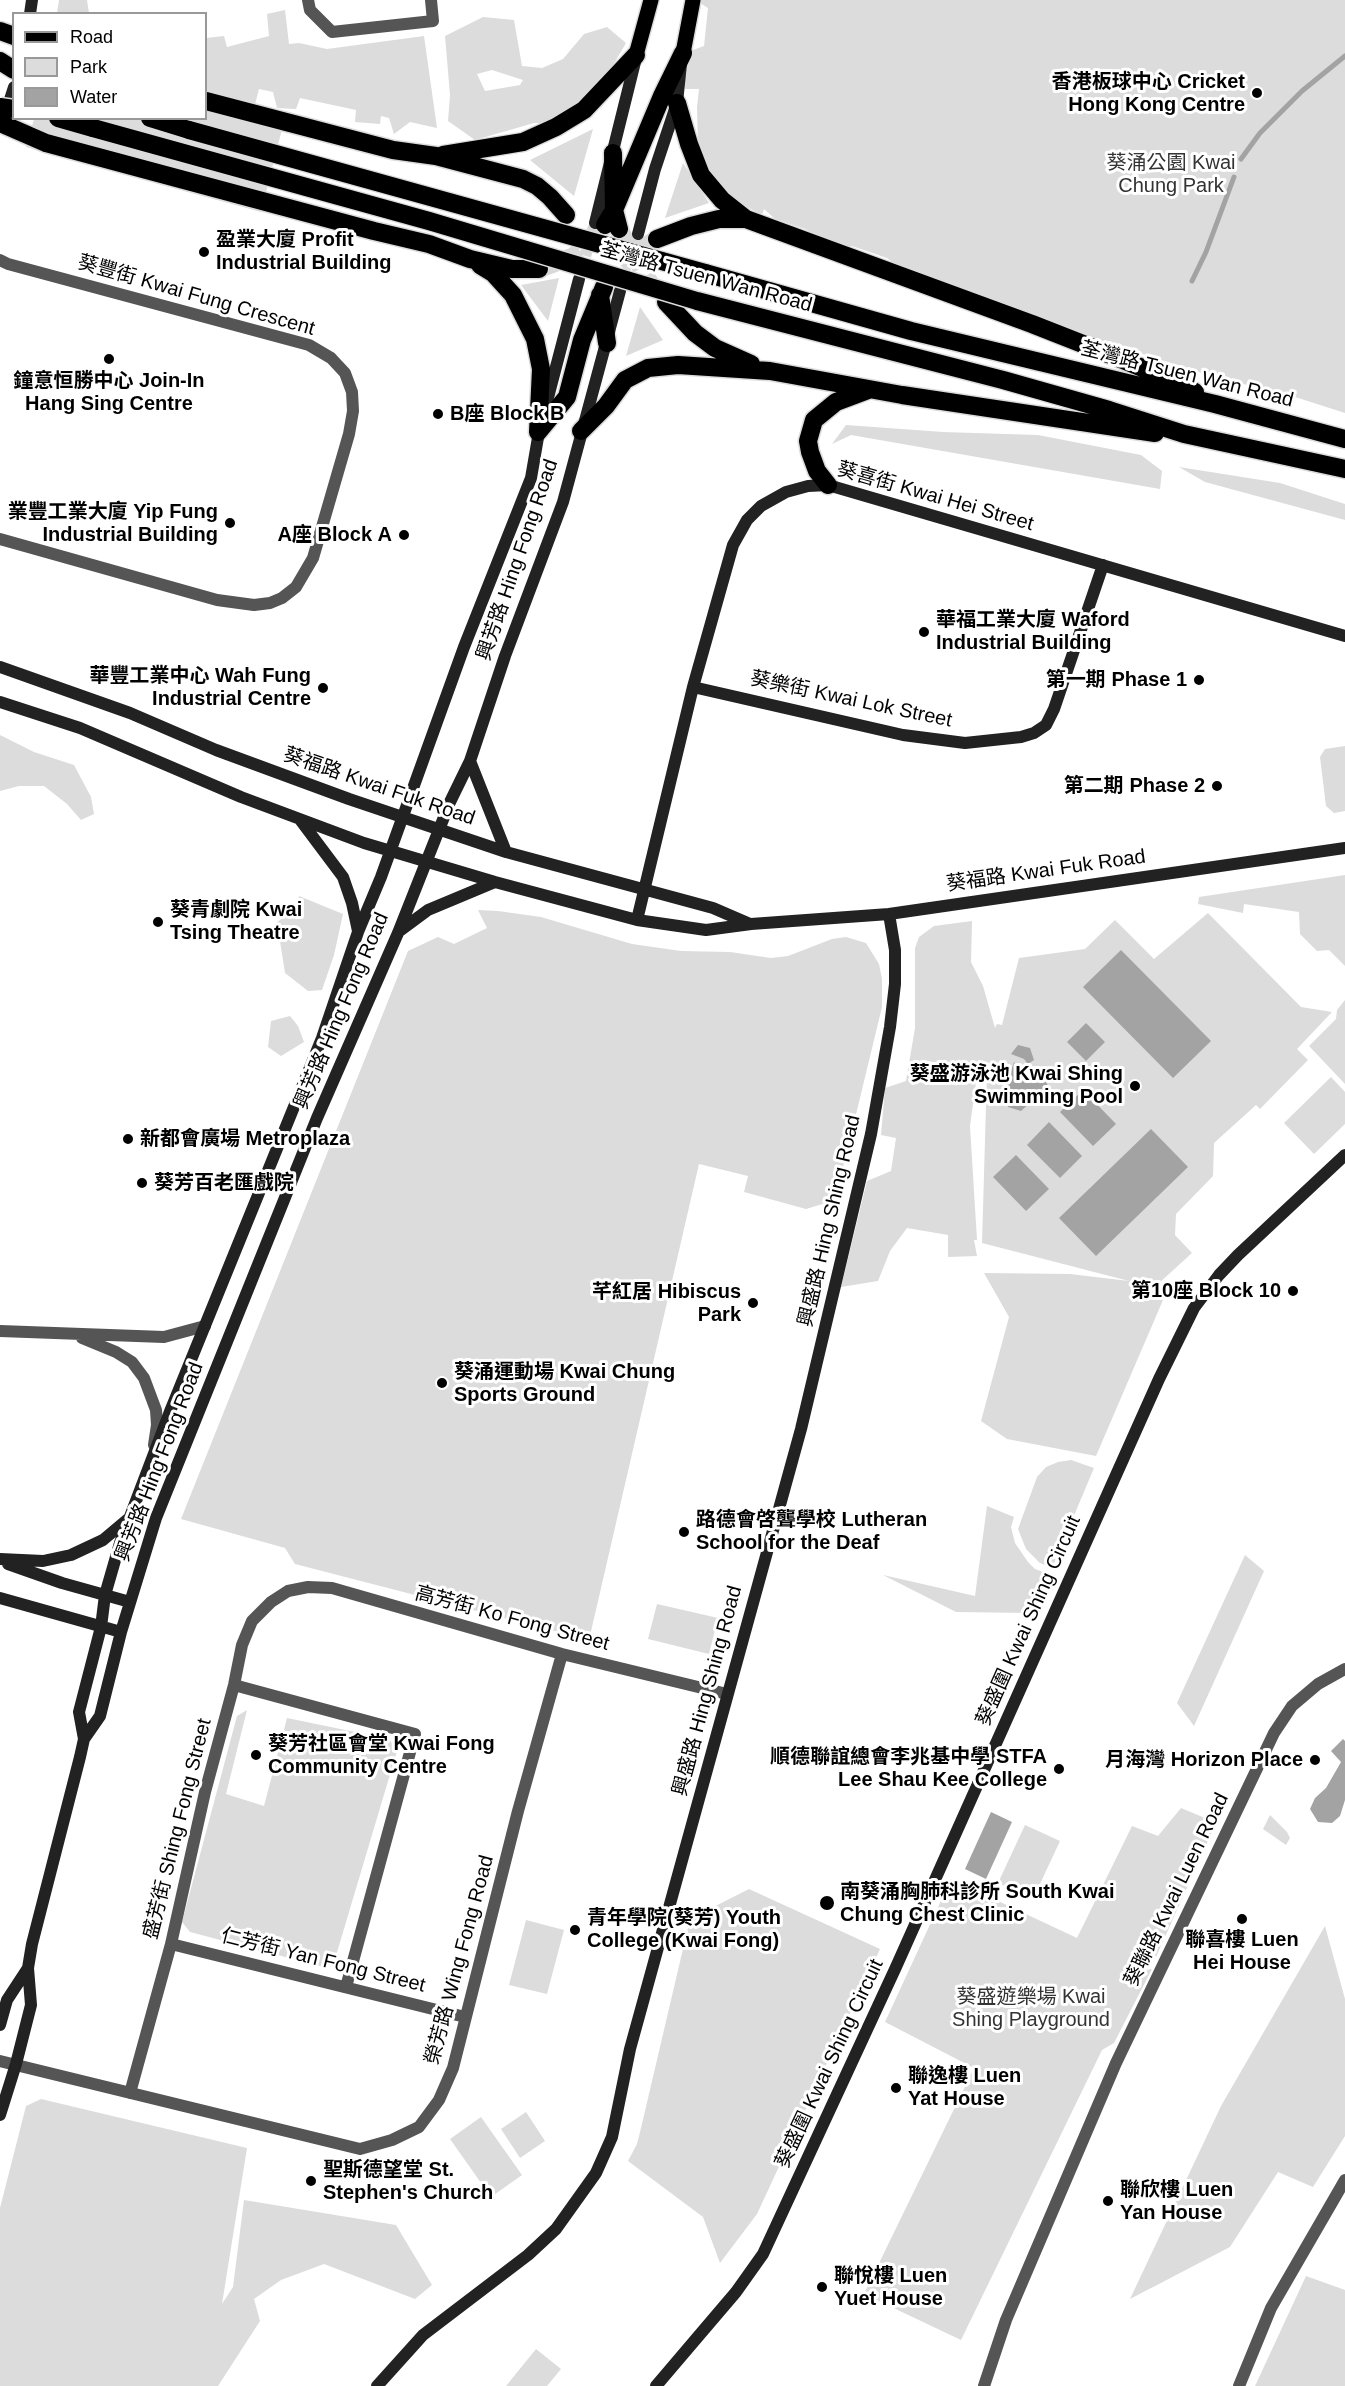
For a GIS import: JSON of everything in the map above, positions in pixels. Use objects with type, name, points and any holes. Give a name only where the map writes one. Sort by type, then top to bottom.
[{"type":"highway","points":[[613,153],[608,222],[662,96],[683,54]]},
{"type":"highway","points":[[436,156],[523,142],[556,127],[584,110],[636,55]]},
{"type":"highway","points":[[207,101],[393,150],[436,156],[523,179],[550,196],[566,215]]},
{"type":"highway","points":[[677,103],[701,175],[722,200],[747,219],[1116,357],[1181,384],[1215,404]]},
{"type":"highway","name":"荃灣路 Tsuen Wan Road","points":[[65,120],[429,221],[669,294],[1014,383],[1184,434],[1345,469]]},
{"type":"highway","name":"荃灣路 Tsuen Wan Road","points":[[157,120],[911,331],[1215,404],[1345,439]]},
{"type":"highway","points":[[0,123],[46,143],[429,244],[471,259],[512,269],[539,269]]},
{"type":"highway","points":[[657,239],[691,226],[719,219],[747,219]]},
{"type":"highway","points":[[471,259],[493,273],[513,295],[535,339],[541,369],[538,432]]},
{"type":"highway","points":[[538,432],[567,397],[579,349],[606,289],[607,344]]},
{"type":"highway","points":[[666,302],[695,333],[715,348],[770,371]]},
{"type":"highway","points":[[581,431],[606,406],[625,380],[648,368],[678,365],[770,371],[869,390],[1104,427],[1184,434]]},
{"type":"highway","points":[[828,485],[817,471],[810,452],[808,441],[814,420],[836,402],[869,390]]},
{"type":"main road","points":[[613,153],[651,0]]},
{"type":"main road","points":[[638,234],[655,169],[677,103],[693,0]]},
{"type":"main road","points":[[0,132],[12,93]]},
{"type":"main road","name":"興芳路 Hing Fong Road","points":[[84,1739],[79,1712],[101,1627],[105,1595],[130,1517],[322,1038],[358,932],[464,647],[531,478],[538,432],[579,279]]},
{"type":"main road","name":"興芳路 Hing Fong Road","points":[[0,2115],[16,2064],[30,2005],[28,1968],[84,1739],[100,1716],[121,1632],[156,1518],[317,1118],[470,760],[505,656],[563,502],[607,344]]},
{"type":"main road","name":"葵喜街 Kwai Hei Street","points":[[637,920],[693,687],[733,544],[747,520],[761,506],[786,492],[808,486],[828,485],[1345,636]]},
{"type":"main road","name":"葵樂街 Kwai Lok Street","points":[[693,687],[903,735],[965,743],[1021,737],[1034,733],[1046,725],[1054,709],[1103,565]]},
{"type":"main road","name":"葵福路 Kwai Fuk Road","points":[[0,667],[130,713],[227,754],[439,830],[506,852],[713,908],[751,924]]},
{"type":"main road","name":"葵福路 Kwai Fuk Road","points":[[0,702],[80,728],[241,797],[299,820],[390,851],[637,920],[706,930],[751,924],[889,914],[1345,848]]},
{"type":"main road","points":[[470,760],[506,852]]},
{"type":"main road","points":[[299,820],[343,877],[352,903],[358,932]]},
{"type":"main road","points":[[398,933],[428,910],[495,882]]},
{"type":"main road","name":"興盛路 Hing Shing Road","points":[[377,2386],[423,2335],[528,2255],[556,2229],[596,2174],[612,2137],[628,2057],[801,1429],[871,1134],[890,1027],[895,984],[895,950],[889,914]]},
{"type":"main road","name":"葵盛圍 Kwai Shing Circuit","points":[[656,2386],[736,2292],[763,2254],[900,1957],[1159,1379],[1194,1308],[1219,1275],[1238,1255],[1345,1155]]},
{"type":"main road","points":[[0,1560],[43,1561],[71,1555],[104,1540],[130,1517]]},
{"type":"main road","points":[[0,1560],[130,1602]]},
{"type":"main road","points":[[0,1598],[121,1632]]},
{"type":"main road","name":"興芳路 Hing Fong Road","points":[[0,2025],[7,2000],[28,1968]]},
{"type":"street","points":[[309,5],[332,32],[433,21],[431,0]]},
{"type":"street","name":"葵豐街 Kwai Fung Crescent","points":[[0,260],[309,345],[332,358],[345,373],[352,392],[353,411],[349,434],[313,558],[296,588],[270,603],[254,605],[217,600],[0,540]]},
{"type":"street","points":[[0,1331],[164,1337],[205,1326]]},
{"type":"street","points":[[64,1333],[116,1352],[132,1362],[144,1378],[151,1393],[157,1425],[149,1468]]},
{"type":"street","name":"高芳街 Ko Fong Street","points":[[288,1591],[308,1587],[332,1588],[562,1654],[727,1694]]},
{"type":"street","name":"盛芳街 Shing Fong Street","points":[[130,2093],[171,1944],[205,1792],[234,1685],[242,1645],[252,1621],[271,1602],[288,1591]]},
{"type":"street","name":"榮芳路 Wing Fong Road","points":[[0,2061],[360,2149],[392,2140],[419,2127],[439,2100],[453,2068],[520,1805],[562,1654]]},
{"type":"street","name":"葵聯路 Kwai Luen Road","points":[[984,2386],[1006,2320],[1116,2063],[1274,1733],[1292,1706],[1318,1684],[1345,1669]]},
{"type":"street","points":[[234,1685],[416,1734],[346,1987]]},
{"type":"street","name":"仁芳街 Yan Fong Street","points":[[171,1944],[465,2017]]},
{"type":"street","points":[[1239,2386],[1270,2308],[1345,2180]]},
{"type":"green space","points":[[59,0],[87,0],[89,12],[57,12]]},
{"type":"green space","name":"葵涌公園 Kwai Chung Park","points":[[695,0],[1345,0],[1345,413],[1292,396],[1215,377],[1070,331],[909,275],[887,258],[852,246],[837,248],[805,229],[775,219],[764,209],[762,215],[736,201],[720,186],[708,168],[698,144],[699,89],[685,89],[682,54],[704,46],[708,8]]},
{"type":"green space","points":[[285,10],[289,44],[299,43],[327,49],[424,36],[437,128],[410,122],[394,134],[389,118],[381,116],[380,124],[355,122],[356,110],[300,98],[296,109],[277,108],[273,92],[259,89],[252,116],[283,125],[261,212],[26,147],[34,120],[207,120],[207,38],[224,36],[227,47],[269,36],[267,14]]},
{"type":"green space","points":[[483,17],[514,20],[522,66],[542,68],[563,59],[584,34],[607,27],[626,43],[612,67],[580,105],[553,123],[534,123],[475,140],[448,121],[450,95],[445,36]],"holes":[[[492,70],[523,80],[520,85],[485,91],[477,74]]]},
{"type":"green space","points":[[593,129],[574,196],[530,160]]},
{"type":"green space","points":[[683,163],[709,203],[665,218]]},
{"type":"green space","points":[[559,278],[548,321],[521,285]]},
{"type":"green space","points":[[640,307],[663,340],[626,356]]},
{"type":"green space","points":[[846,425],[943,432],[1038,435],[1141,455],[1162,471],[1160,489],[851,435],[832,444]]},
{"type":"green space","points":[[1179,467],[1280,483],[1345,504],[1345,520],[1205,482]]},
{"type":"green space","points":[[0,735],[34,752],[74,765],[91,797],[94,814],[81,820],[67,804],[44,786],[19,786],[0,791]]},
{"type":"green space","points":[[1345,746],[1345,811],[1334,813],[1326,806],[1320,757],[1325,749]]},
{"type":"green space","points":[[1345,875],[1345,966],[1329,950],[1317,951],[1300,934],[1299,912],[1244,904],[1243,913],[1198,904],[1199,897]]},
{"type":"green space","points":[[299,896],[343,914],[334,955],[322,990],[308,991],[285,973],[277,922],[296,909]]},
{"type":"green space","name":"葵涌運動場 Kwai Chung Sports Ground","points":[[478,910],[541,917],[632,944],[681,951],[730,952],[771,958],[788,956],[832,939],[846,937],[866,943],[879,964],[882,979],[882,1007],[836,1197],[830,1196],[829,1202],[806,1209],[744,1192],[748,1176],[699,1164],[589,1640],[295,1564],[285,1548],[181,1519],[408,951],[438,937],[454,944],[487,928]]},
{"type":"green space","name":"葵盛游泳池 Kwai Shing Swimming Pool","points":[[1208,913],[1301,1007],[1332,1012],[1297,1049],[1308,1060],[1260,1109],[1256,1105],[1214,1143],[1213,1176],[1176,1214],[1175,1235],[1192,1253],[1158,1284],[1169,1286],[1096,1456],[1007,1439],[981,1421],[1009,1317],[984,1273],[1070,1274],[1129,1281],[982,1243],[987,1071],[977,1075],[970,1126],[977,1240],[974,1240],[977,1256],[948,1257],[948,1235],[907,1228],[890,1251],[878,1281],[841,1287],[867,1181],[891,1171],[896,1138],[881,1135],[885,1088],[906,1081],[915,1028],[915,948],[919,937],[934,926],[972,921],[971,962],[983,986],[995,1028],[997,1024],[1002,1025],[1019,958],[1085,949],[1115,920],[1154,959]]},
{"type":"green space","points":[[1345,1000],[1345,1084],[1309,1046],[1336,1019],[1337,1010]]},
{"type":"green space","points":[[290,1016],[298,1026],[304,1042],[281,1056],[268,1047],[271,1021]]},
{"type":"green space","points":[[1331,1077],[1345,1092],[1345,1124],[1314,1154],[1284,1123]]},
{"type":"green space","points":[[1071,1460],[1094,1468],[1052,1568],[1040,1563],[1026,1549],[1018,1529],[1037,1477],[1046,1467]]},
{"type":"green space","points":[[987,1506],[1014,1517],[1011,1527],[1015,1543],[1035,1569],[1046,1573],[1030,1613],[956,1612],[883,1575],[975,1596]]},
{"type":"green space","points":[[1245,1555],[1264,1571],[1194,1726],[1177,1703]]},
{"type":"green space","points":[[657,1604],[718,1618],[709,1654],[648,1639]]},
{"type":"green space","points":[[247,1710],[226,1794],[264,1806],[287,1718],[389,1739],[397,1751],[335,1959],[323,1967],[190,1932],[182,1922],[237,1716]]},
{"type":"green space","name":"葵盛遊樂場 Kwai Shing Playground","points":[[1229,1794],[1156,1957],[1150,1952],[1140,1971],[1152,1969],[1114,2043],[1102,2050],[961,2340],[864,2294],[974,2068],[885,2022],[951,1879],[1077,1938],[1132,1826],[1158,1836],[1181,1808],[1205,1818]]},
{"type":"green space","points":[[1270,1815],[1287,1832],[1290,1838],[1286,1845],[1263,1829]]},
{"type":"green space","points":[[1025,1825],[1060,1841],[1033,1899],[998,1883]]},
{"type":"green space","points":[[749,1889],[880,1949],[757,2214],[720,2263],[703,2217],[628,2161],[637,2144],[690,1919]]},
{"type":"green space","points":[[526,1920],[564,1930],[547,1994],[509,1985]]},
{"type":"green space","points":[[1325,1926],[1345,1999],[1345,2136],[1313,2187],[1278,2172],[1230,2247],[1130,2299],[1221,2106]]},
{"type":"green space","points":[[41,2099],[247,2148],[222,2304],[233,2287],[244,2200],[396,2225],[432,2285],[415,2299],[324,2264],[281,2280],[254,2299],[260,2321],[218,2386],[0,2386],[0,2208],[26,2106]]},
{"type":"green space","points":[[526,2112],[545,2141],[520,2158],[501,2129]]},
{"type":"green space","points":[[481,2117],[522,2175],[491,2197],[450,2139]]},
{"type":"green space","points":[[1306,2276],[1345,2290],[1345,2386],[1255,2386]]},
{"type":"green space","points":[[536,2349],[561,2369],[547,2386],[506,2386]]},
{"type":"water","points":[[1121,950],[1211,1041],[1173,1078],[1083,987]]},
{"type":"water","points":[[1086,1023],[1105,1042],[1086,1061],[1067,1042]]},
{"type":"water","points":[[1018,1045],[1030,1048],[1034,1060],[1028,1064],[1024,1059],[1011,1054]]},
{"type":"water","points":[[1014,1062],[1031,1082],[1043,1076],[1048,1086],[1021,1111],[1008,1107],[1006,1086]]},
{"type":"water","points":[[1083,1090],[1116,1124],[1093,1146],[1060,1112]]},
{"type":"water","points":[[1049,1122],[1082,1156],[1060,1178],[1027,1145]]},
{"type":"water","points":[[1151,1129],[1188,1167],[1096,1256],[1059,1218]]},
{"type":"water","points":[[1016,1155],[1049,1189],[1026,1211],[993,1177]]},
{"type":"water","points":[[1343,1739],[1345,1741],[1345,1800],[1340,1816],[1332,1823],[1318,1822],[1310,1809],[1315,1798],[1326,1788],[1341,1762],[1331,1751]]},
{"type":"water","points":[[991,1812],[1012,1822],[986,1879],[965,1869]]},
{"type":"waterway","points":[[1241,159],[1260,133],[1302,91],[1345,56]]},
{"type":"waterway","points":[[1192,281],[1206,252],[1234,177]]},
{"type":"tunnel","points":[[580,273],[595,223]]},
{"type":"tunnel","points":[[539,269],[572,257],[586,248],[605,225]]},
{"type":"tunnel","points":[[619,229],[660,296]]},
{"type":"tunnel","points":[[622,284],[638,234]]},
{"type":"tunnel","points":[[604,287],[632,254],[657,239]]},
{"type":"place","name":"香港板球中心 Cricket Hong Kong Centre","points":[[1257,93]]},
{"type":"place","name":"盈業大廈 Profit Industrial Building","points":[[204,252]]},
{"type":"place","name":"鐘意恒勝中心 Join-In Hang Sing Centre","points":[[109,359]]},
{"type":"place","name":"B座 Block B","points":[[438,414]]},
{"type":"place","name":"業豐工業大廈 Yip Fung Industrial Building","points":[[230,523]]},
{"type":"place","name":"A座 Block A","points":[[404,535]]},
{"type":"place","name":"華福工業大廈 Waford Industrial Building","points":[[924,632]]},
{"type":"place","name":"第一期 Phase 1","points":[[1199,680]]},
{"type":"place","name":"華豐工業中心 Wah Fung Industrial Centre","points":[[323,688]]},
{"type":"place","name":"第二期 Phase 2","points":[[1217,786]]},
{"type":"place","name":"葵青劇院 Kwai Tsing Theatre","points":[[158,922]]},
{"type":"place","name":"葵盛游泳池 Kwai Shing Swimming Pool","points":[[1135,1086]]},
{"type":"place","name":"新都會廣場 Metroplaza","points":[[128,1139]]},
{"type":"place","name":"葵芳百老匯戲院","points":[[142,1183]]},
{"type":"place","name":"第10座 Block 10","points":[[1293,1291]]},
{"type":"place","name":"芊紅居 Hibiscus Park","points":[[753,1303]]},
{"type":"place","name":"葵涌運動場 Kwai Chung Sports Ground","points":[[442,1383]]},
{"type":"place","name":"路德會啓聾學校 Lutheran School for the Deaf","points":[[684,1532]]},
{"type":"place","name":"葵芳社區會堂 Kwai Fong Community Centre","points":[[256,1755]]},
{"type":"place","name":"月海灣 Horizon Place","points":[[1315,1760]]},
{"type":"place","name":"順德聯誼總會李兆基中學 STFA Lee Shau Kee College","points":[[1059,1769]]},
{"type":"place","name":"南葵涌胸肺科診所 South Kwai Chung Chest Clinic","points":[[827,1903]]},
{"type":"place","name":"聯喜樓 Luen Hei House","points":[[1242,1919]]},
{"type":"place","name":"青年學院(葵芳) Youth College (Kwai Fong)","points":[[575,1930]]},
{"type":"place","name":"聯逸樓 Luen Yat House","points":[[896,2088]]},
{"type":"place","name":"聖斯德望堂 St. Stephen's Church","points":[[311,2181]]},
{"type":"place","name":"聯欣樓 Luen Yan House","points":[[1108,2201]]},
{"type":"place","name":"聯悅樓 Luen Yuet House","points":[[822,2287]]}]
